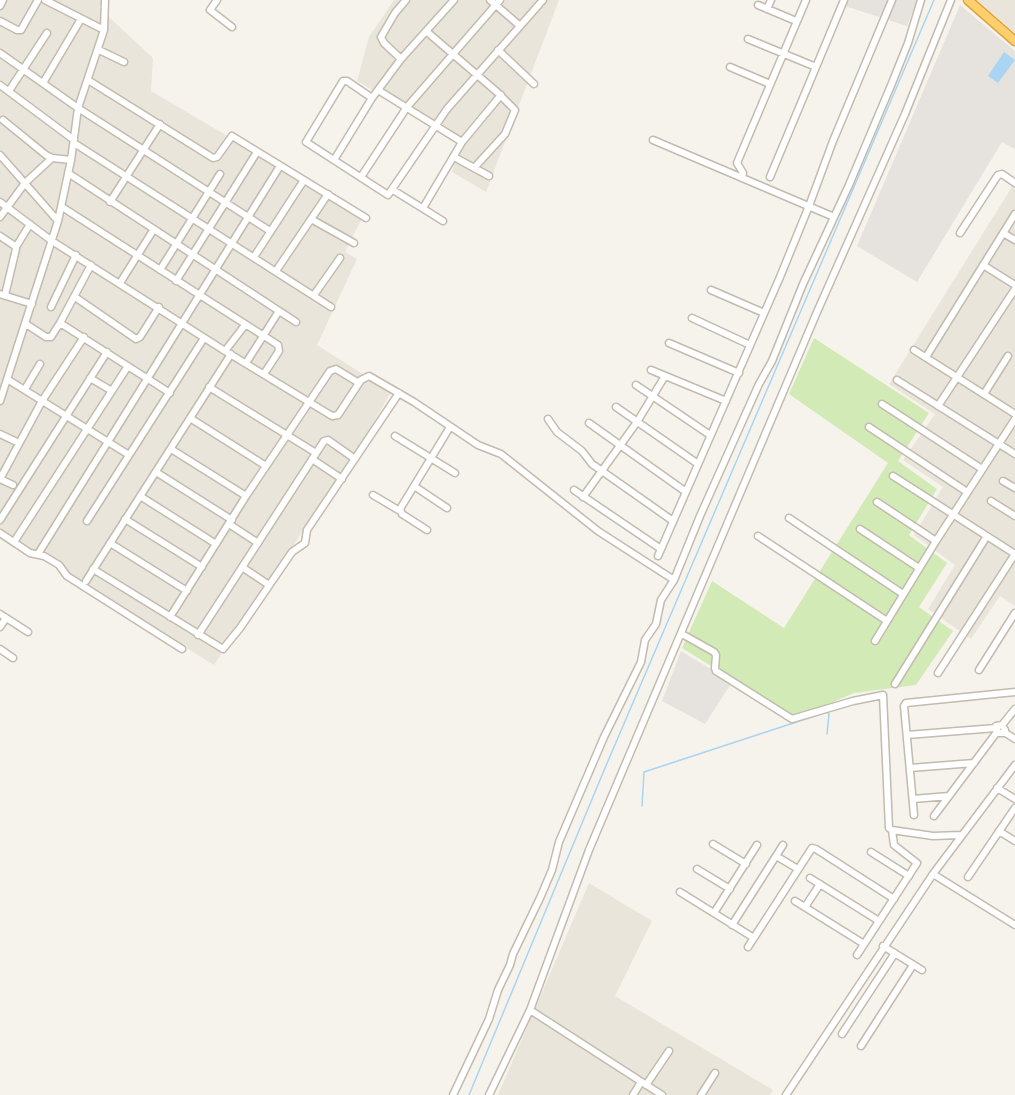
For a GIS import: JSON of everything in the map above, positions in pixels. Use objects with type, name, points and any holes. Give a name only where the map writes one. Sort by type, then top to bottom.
[{"type":"highway","points":[[968,0],[1015,41]]},
{"type":"street","points":[[0,6],[3,0]]},
{"type":"street","points":[[0,21],[21,30],[38,0]]},
{"type":"street","points":[[45,0],[104,30]]},
{"type":"street","points":[[59,7],[63,0]]},
{"type":"street","points":[[0,401],[62,207],[78,108],[104,30],[105,0]]},
{"type":"street","points":[[217,0],[210,9],[211,11],[232,27]]},
{"type":"street","points":[[401,59],[384,43],[381,37],[395,13],[406,0]]},
{"type":"street","points":[[334,160],[372,98],[401,59],[454,0]]},
{"type":"street","points":[[372,98],[347,81],[341,82],[306,142],[390,194],[435,125],[476,74],[543,0]]},
{"type":"street","points":[[767,9],[771,0]]},
{"type":"street","points":[[743,176],[737,163],[806,0]]},
{"type":"street","points":[[770,177],[844,0]]},
{"type":"street","points":[[574,490],[659,553],[739,373],[892,0]]},
{"type":"street","points":[[453,1095],[489,1020],[513,954],[552,870],[559,843],[604,737],[641,662],[645,640],[656,624],[661,600],[674,580],[759,384],[772,361],[803,284],[892,83],[921,0]]},
{"type":"street","points":[[489,1095],[530,1010],[589,850],[651,701],[682,634],[821,302],[905,114],[951,0]]},
{"type":"street","points":[[361,177],[407,107],[495,2],[519,25]]},
{"type":"street","points":[[758,5],[796,21]]},
{"type":"street","points":[[43,83],[81,19]]},
{"type":"street","points":[[426,31],[514,108],[505,134],[474,168]]},
{"type":"street","points":[[9,91],[47,33]]},
{"type":"street","points":[[748,39],[816,67]]},
{"type":"street","points":[[99,50],[124,62]]},
{"type":"street","points":[[498,50],[534,84]]},
{"type":"street","points":[[0,53],[78,108],[270,231]]},
{"type":"street","points":[[730,67],[770,84]]},
{"type":"street","points":[[88,80],[214,158],[231,136],[366,218]]},
{"type":"street","points":[[0,85],[74,142],[331,307]]},
{"type":"street","points":[[378,90],[462,142]]},
{"type":"street","points":[[423,208],[462,142],[501,95]]},
{"type":"street","points":[[3,120],[52,158],[71,160]]},
{"type":"street","points":[[110,201],[160,124]]},
{"type":"street","points":[[653,140],[743,176],[792,201],[834,217]]},
{"type":"street","points":[[176,280],[257,152]]},
{"type":"street","points":[[0,155],[58,220]]},
{"type":"street","points":[[454,157],[489,177]]},
{"type":"street","points":[[0,217],[25,183],[52,158]]},
{"type":"street","points":[[38,554],[280,166]]},
{"type":"street","points":[[68,174],[296,322]]},
{"type":"street","points":[[160,270],[194,219],[220,174]]},
{"type":"street","points":[[960,233],[998,175],[1002,174],[1015,183]]},
{"type":"street","points":[[254,257],[304,180]]},
{"type":"street","points":[[393,190],[443,220]]},
{"type":"street","points":[[276,272],[328,194]]},
{"type":"street","points":[[0,202],[52,241],[332,416],[336,416],[364,377],[369,376],[483,447],[501,454],[598,531],[674,580]]},
{"type":"street","points":[[62,207],[278,345],[280,349],[264,374]]},
{"type":"street","points":[[926,357],[1015,214]]},
{"type":"street","points":[[311,219],[354,243]]},
{"type":"street","points":[[30,224],[16,247],[2,295],[32,304]]},
{"type":"street","points":[[120,283],[154,229]]},
{"type":"street","points":[[1003,233],[1015,240]]},
{"type":"street","points":[[0,236],[16,247]]},
{"type":"street","points":[[51,307],[76,255]]},
{"type":"street","points":[[314,295],[340,258]]},
{"type":"street","points":[[26,324],[50,337],[75,297],[91,265]]},
{"type":"street","points":[[938,406],[1015,287],[984,265]]},
{"type":"street","points":[[711,290],[764,313]]},
{"type":"street","points":[[75,297],[136,339],[140,337],[159,308]]},
{"type":"street","points":[[246,363],[279,311]]},
{"type":"street","points":[[692,318],[750,345]]},
{"type":"street","points":[[60,323],[170,393]]},
{"type":"street","points":[[86,581],[210,387],[245,325]]},
{"type":"street","points":[[13,485],[0,479],[42,401],[84,337]]},
{"type":"street","points":[[87,521],[204,338]]},
{"type":"street","points":[[669,343],[739,373]]},
{"type":"street","points":[[914,350],[1015,414]]},
{"type":"street","points":[[0,520],[107,352]]},
{"type":"street","points":[[984,394],[1008,356]]},
{"type":"street","points":[[25,389],[40,364]]},
{"type":"street","points":[[14,542],[128,366]]},
{"type":"street","points":[[170,617],[246,496],[332,369],[336,369],[359,383]]},
{"type":"street","points":[[651,370],[726,401]]},
{"type":"street","points":[[584,496],[621,446],[665,376]]},
{"type":"street","points":[[90,378],[111,391]]},
{"type":"street","points":[[7,379],[129,455]]},
{"type":"street","points":[[897,380],[1015,454]]},
{"type":"street","points":[[636,384],[710,435]]},
{"type":"street","points":[[210,387],[286,436],[342,479]]},
{"type":"street","points":[[93,569],[219,648],[224,648],[292,552],[305,543],[307,530],[399,393]]},
{"type":"street","points":[[882,404],[982,469]]},
{"type":"street","points":[[616,407],[698,464]]},
{"type":"street","points":[[190,418],[266,466]]},
{"type":"street","points":[[548,419],[560,434],[582,451],[592,464],[673,521]]},
{"type":"street","points":[[875,640],[1015,419]]},
{"type":"street","points":[[589,423],[686,492]]},
{"type":"street","points":[[400,510],[450,427]]},
{"type":"street","points":[[869,427],[967,492]]},
{"type":"street","points":[[0,434],[19,443]]},
{"type":"street","points":[[395,436],[454,473]]},
{"type":"street","points":[[198,635],[314,456],[327,440],[355,459]]},
{"type":"street","points":[[171,448],[246,496]]},
{"type":"street","points":[[156,472],[258,543]]},
{"type":"street","points":[[893,476],[1015,554],[938,673]]},
{"type":"street","points":[[1003,481],[1015,488]]},
{"type":"street","points":[[414,486],[447,508]]},
{"type":"street","points":[[373,495],[400,510],[402,514],[427,530]]},
{"type":"street","points":[[140,496],[216,544]]},
{"type":"street","points":[[992,501],[1015,516]]},
{"type":"street","points":[[877,502],[936,541]]},
{"type":"street","points":[[789,518],[903,594]]},
{"type":"street","points":[[125,519],[202,567]]},
{"type":"street","points":[[860,529],[920,568]]},
{"type":"street","points":[[0,533],[28,552],[44,556],[59,566],[67,576],[182,649]]},
{"type":"street","points":[[758,536],[887,621]]},
{"type":"street","points":[[895,684],[987,536]]},
{"type":"street","points":[[110,543],[187,591]]},
{"type":"street","points":[[242,567],[269,585]]},
{"type":"street","points":[[979,670],[1013,622],[1015,613]]},
{"type":"street","points":[[0,627],[3,616],[28,632]]},
{"type":"street","points":[[682,634],[715,654],[716,671],[792,719],[853,701],[883,695],[888,763],[889,826],[894,845],[916,861],[909,876],[857,955]]},
{"type":"street","points":[[0,650],[13,658]]},
{"type":"street","points":[[915,815],[904,706],[907,702],[1015,692]]},
{"type":"street","points":[[934,816],[1015,709]]},
{"type":"street","points":[[907,735],[1000,729],[1015,739]]},
{"type":"street","points":[[910,768],[974,763]]},
{"type":"street","points":[[786,1095],[883,946],[961,835],[1015,765]]},
{"type":"street","points":[[997,788],[1015,799]]},
{"type":"street","points":[[913,799],[949,796]]},
{"type":"street","points":[[968,877],[1014,812]]},
{"type":"street","points":[[892,831],[933,836],[961,835]]},
{"type":"street","points":[[999,831],[1015,841]]},
{"type":"street","points":[[713,844],[746,864]]},
{"type":"street","points":[[714,913],[758,845]]},
{"type":"street","points":[[732,925],[783,845]]},
{"type":"street","points":[[748,947],[810,850],[814,848],[894,899]]},
{"type":"street","points":[[871,852],[909,876]]},
{"type":"street","points":[[776,856],[798,869]]},
{"type":"street","points":[[697,869],[730,889]]},
{"type":"street","points":[[933,874],[1015,926]]},
{"type":"street","points":[[810,879],[879,921]]},
{"type":"street","points":[[805,907],[820,884]]},
{"type":"street","points":[[680,892],[754,938]]},
{"type":"street","points":[[795,901],[864,944]]},
{"type":"street","points":[[883,946],[922,970]]},
{"type":"street","points":[[842,1034],[894,953]]},
{"type":"street","points":[[861,1046],[913,965]]},
{"type":"street","points":[[530,1010],[662,1095]]},
{"type":"street","points":[[633,1095],[669,1051]]},
{"type":"street","points":[[700,1095],[715,1073]]},
{"type":"shaded area","points":[[0,0],[103,0],[99,8],[153,58],[151,91],[363,216],[345,252],[357,259],[317,345],[391,392],[367,434],[214,665],[0,532]]},
{"type":"shaded area","points":[[394,0],[559,0],[486,192],[452,172],[460,142],[357,81],[369,37]]},
{"type":"shaded area","points":[[847,0],[917,0],[907,26],[845,6]]},
{"type":"shaded area","points":[[977,0],[1015,0],[1015,33]]},
{"type":"shaded area","points":[[960,5],[1015,51],[1015,149],[1002,142],[917,282],[857,246]]},
{"type":"shaded area","points":[[1015,182],[1015,606],[1000,596],[971,639],[928,609],[955,565],[914,535],[943,487],[903,460],[935,414],[889,384]]},
{"type":"shaded area","points":[[681,651],[732,682],[705,724],[662,701]]},
{"type":"shaded area","points":[[589,883],[652,921],[615,996],[773,1090],[770,1095],[498,1095]]},
{"type":"green space","points":[[814,338],[929,413],[898,461],[937,489],[909,535],[947,563],[919,607],[953,631],[916,685],[854,693],[795,718],[682,648],[712,581],[784,628],[888,463],[789,394]]},
{"type":"water","points":[[1004,52],[1015,60],[998,83],[988,76]]},
{"type":"waterway","points":[[469,1095],[605,768],[934,0]]},
{"type":"waterway","points":[[642,806],[644,772],[827,712],[829,714],[827,734]]}]
